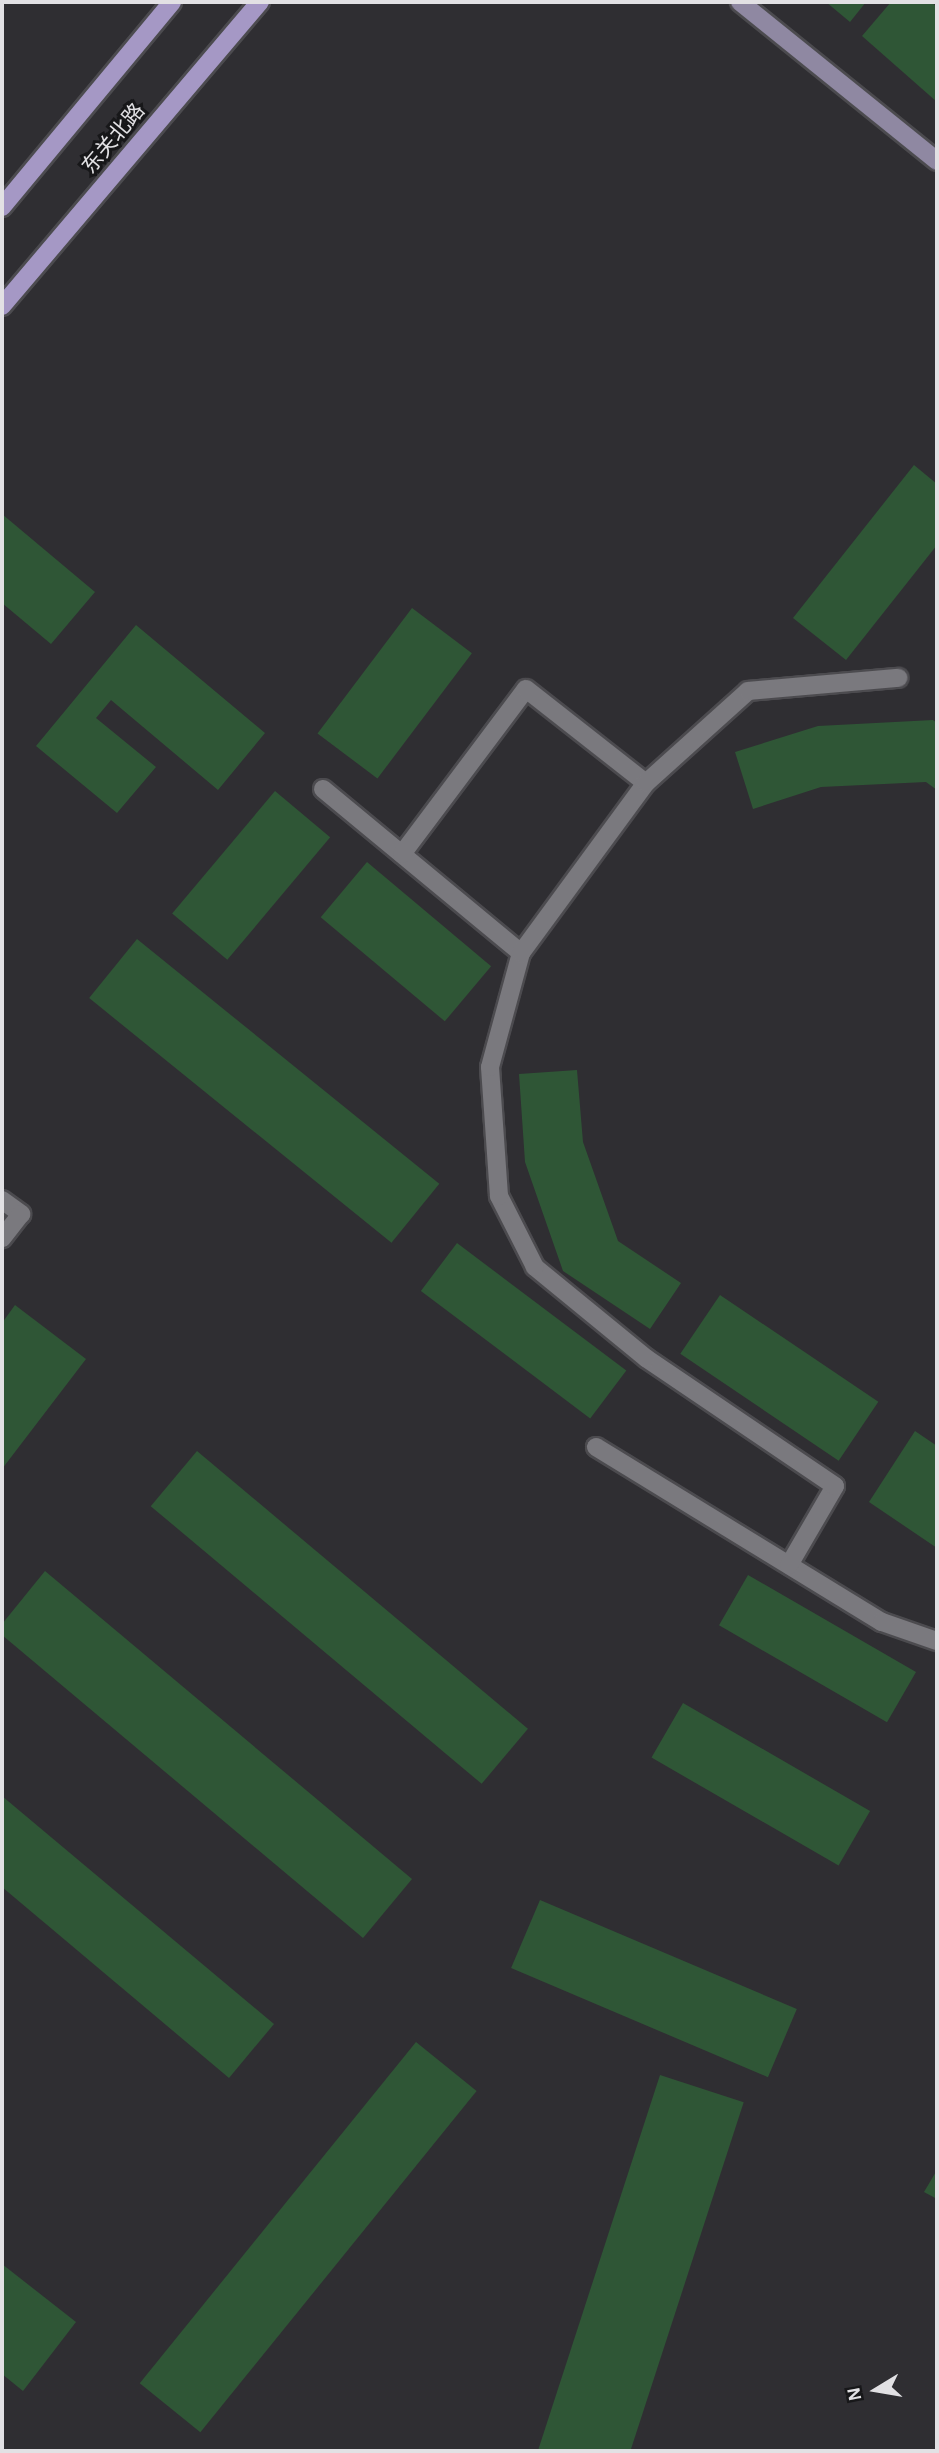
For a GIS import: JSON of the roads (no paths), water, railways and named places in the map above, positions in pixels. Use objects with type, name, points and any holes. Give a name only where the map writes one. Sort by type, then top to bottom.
[{"type":"main road","points":[[2,206],[172,2]]},
{"type":"main road","name":"东关北路","points":[[2,306],[260,2]]},
{"type":"street","points":[[740,2],[937,162]]},
{"type":"street","points":[[789,1565],[835,1486],[646,1358],[535,1266],[499,1196],[490,1067],[522,953],[646,783],[748,691],[898,677]]},
{"type":"street","points":[[402,854],[526,689],[646,783]]},
{"type":"street","points":[[324,789],[522,953]]},
{"type":"street","points":[[2,1199],[21,1214],[2,1238]]},
{"type":"street","points":[[596,1447],[882,1622],[937,1641]]}]
